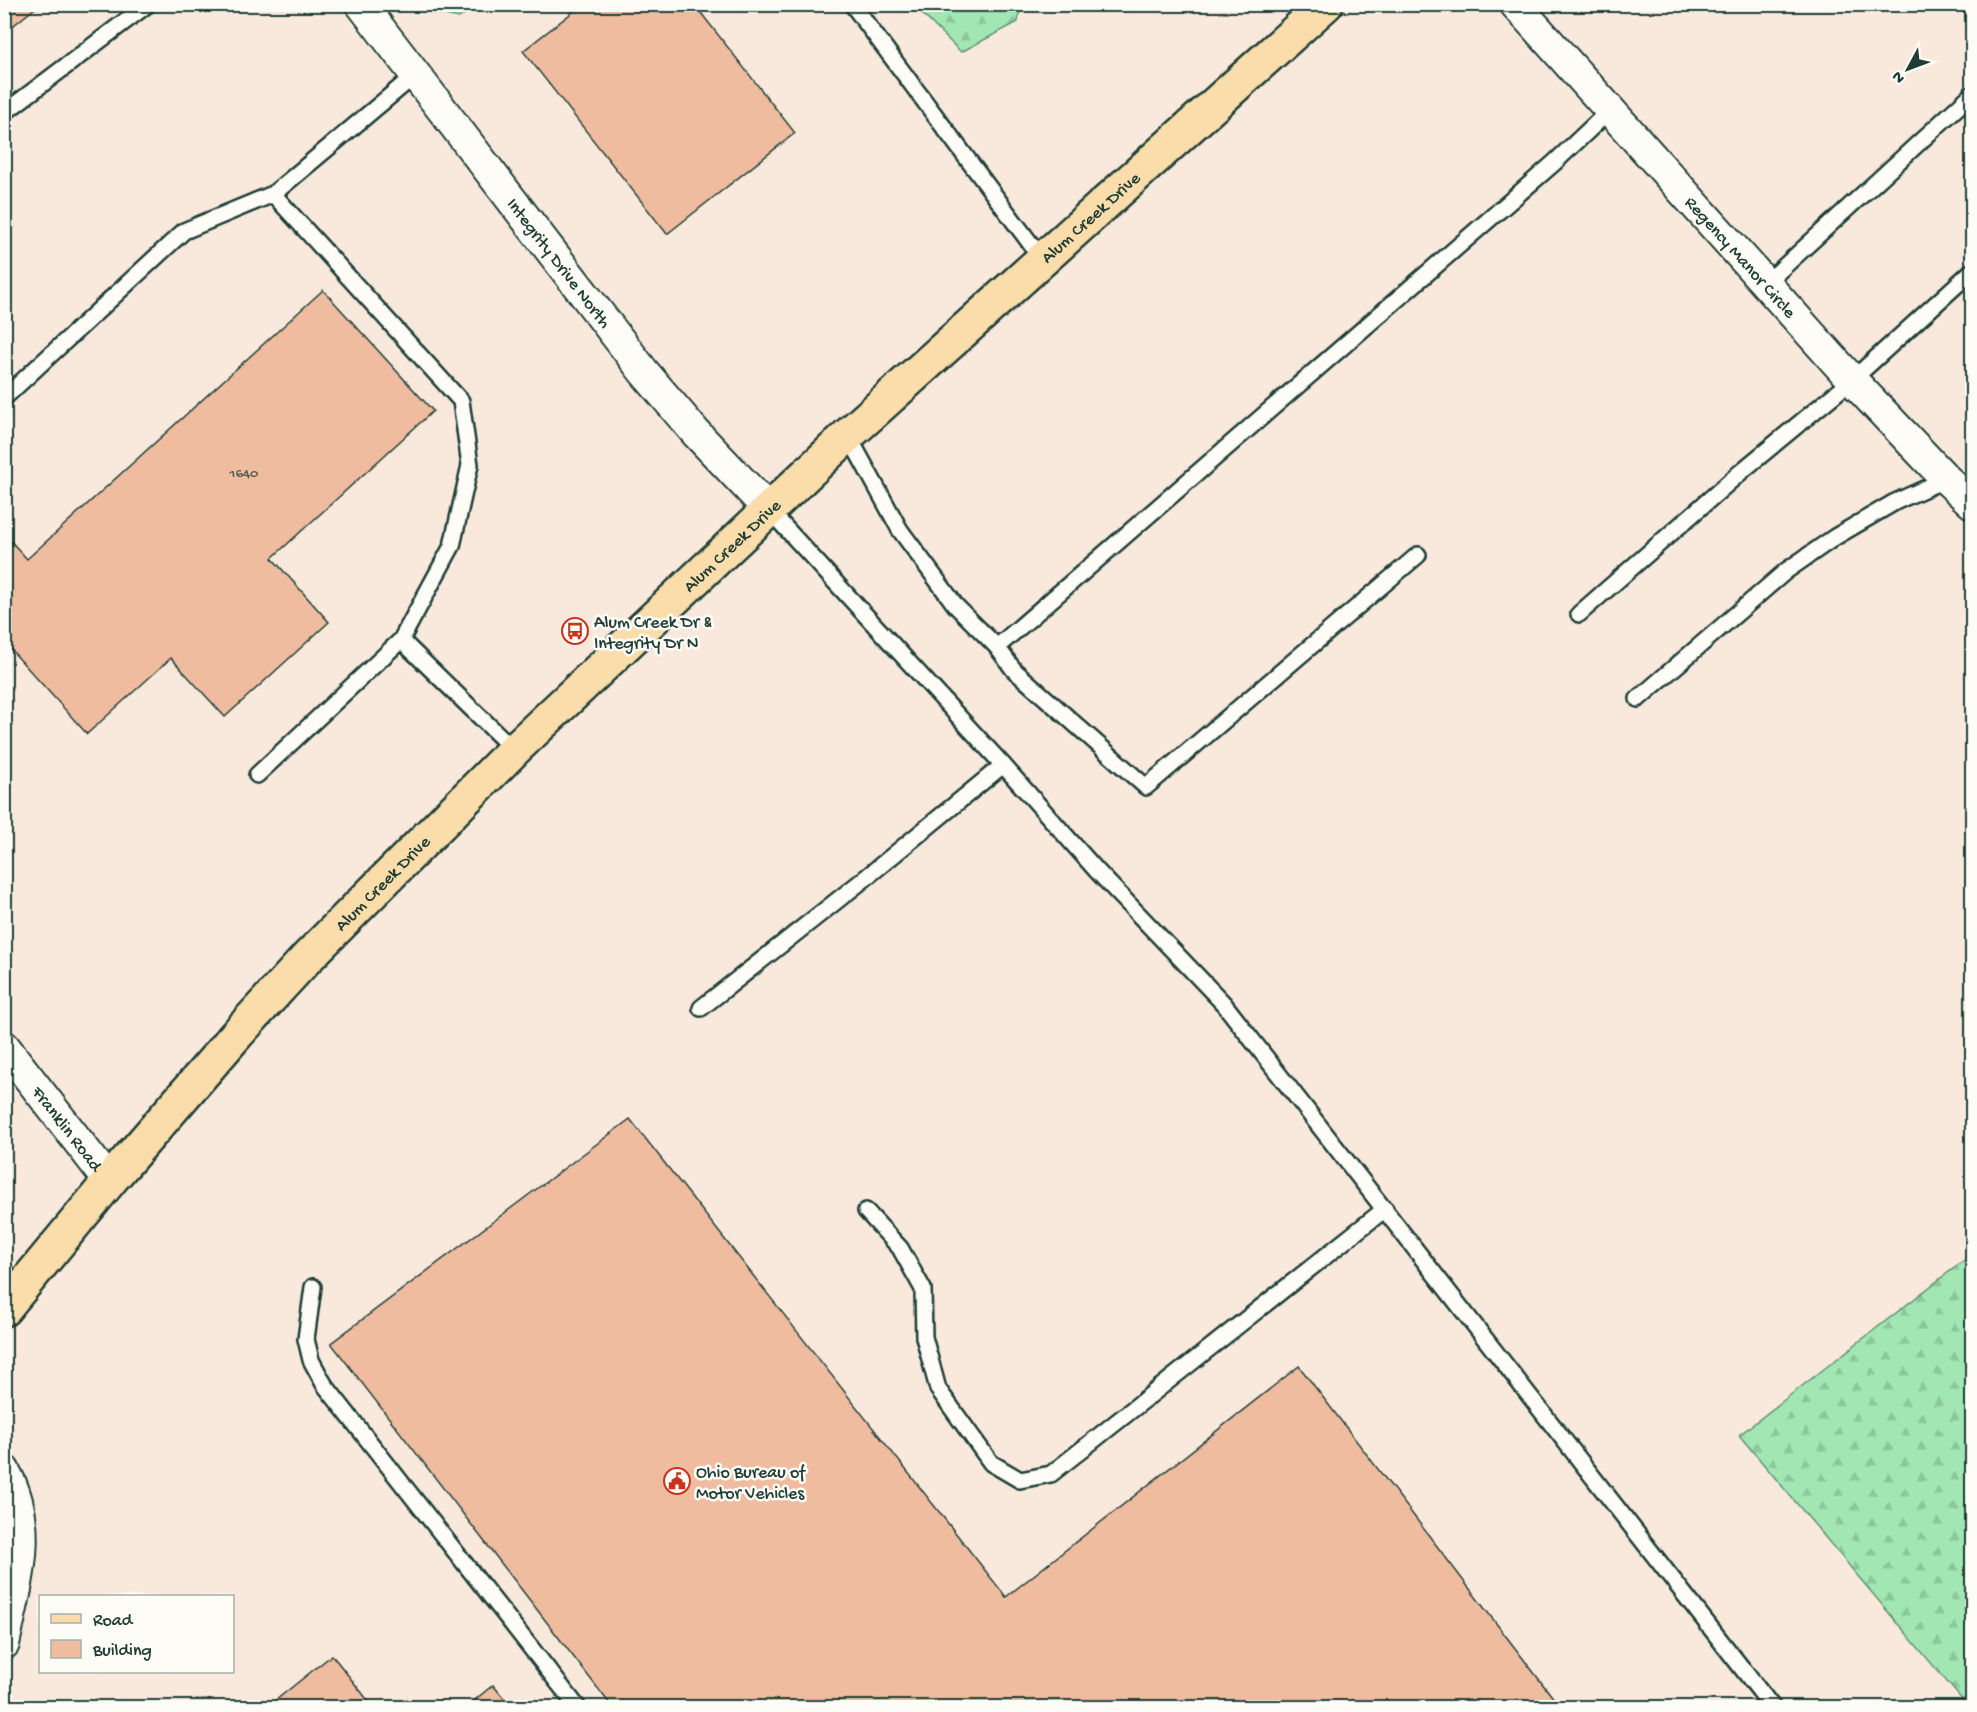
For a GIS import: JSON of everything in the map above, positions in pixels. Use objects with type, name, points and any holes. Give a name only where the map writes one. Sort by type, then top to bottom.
[{"type":"main road","name":"Alum Creek Drive","points":[[4,1309],[109,1181],[237,1034],[306,959],[514,750],[848,435],[1326,4]]},
{"type":"street","name":"Integrity Drive North","points":[[361,4],[644,372],[696,433],[769,510]]},
{"type":"street","name":"Regency Manor Circle","points":[[1515,4],[1852,380],[1946,479],[1972,503]]},
{"type":"street","name":"Franklin Road","points":[[4,1046],[109,1181]]},
{"type":"street","points":[[4,1470],[14,1486],[21,1520],[23,1551],[4,1644]]},
{"type":"lane","points":[[4,112],[148,4]]},
{"type":"lane","points":[[852,4],[1042,259]]},
{"type":"lane","points":[[4,398],[184,231],[273,194],[416,75]]},
{"type":"lane","points":[[1765,284],[1972,94]]},
{"type":"lane","points":[[997,647],[1554,163],[1610,110]]},
{"type":"lane","points":[[257,775],[401,640],[452,546],[470,465],[461,401],[273,194]]},
{"type":"lane","points":[[1579,614],[1743,470],[1852,380],[1972,271]]},
{"type":"lane","points":[[848,435],[900,530],[956,606],[997,647],[1014,670],[1146,787],[1418,555]]},
{"type":"lane","points":[[1638,699],[1786,571],[1835,537],[1895,502],[1946,479]]},
{"type":"lane","points":[[769,510],[1097,871],[1224,1004],[1773,1707]]},
{"type":"lane","points":[[401,640],[514,750]]},
{"type":"lane","points":[[701,1008],[872,873],[1003,765]]},
{"type":"lane","points":[[866,1211],[900,1248],[923,1289],[924,1337],[938,1389],[991,1463],[1020,1480],[1051,1474],[1385,1209]]},
{"type":"lane","points":[[313,1287],[306,1339],[311,1360],[324,1384],[578,1707]]},
{"type":"shaded area","points":[[397,4],[459,18],[477,4],[915,5],[961,52],[1018,22],[1021,4],[1972,5],[1972,1254],[1739,1435],[1969,1707],[5,1708],[5,5]]},
{"type":"green space","points":[[397,5],[477,5],[459,18]]},
{"type":"green space","points":[[915,5],[1021,5],[1018,22],[961,52]]},
{"type":"green space","points":[[1972,1254],[1972,1707],[1969,1708],[1739,1435]]},
{"type":"building","points":[[4,4],[40,4],[4,33]]},
{"type":"building","points":[[583,4],[694,4],[795,133],[667,234],[523,51]]},
{"type":"building","points":[[323,290],[433,411],[272,558],[329,622],[225,717],[171,658],[87,734],[4,642],[4,534],[27,559]]},
{"type":"building","name":"Ohio Bureau of Motor Vehicles","points":[[630,1119],[1006,1597],[1299,1366],[1561,1708],[613,1708],[331,1343]]},
{"type":"building","points":[[332,1655],[374,1708],[266,1708]]},
{"type":"building","points":[[493,1685],[512,1708],[465,1708]]},
{"type":"place","name":"Alum Creek Dr & Integrity Dr N","points":[[575,631]]},
{"type":"place","name":"Ohio Bureau of Motor Vehicles","points":[[677,1481]]}]
